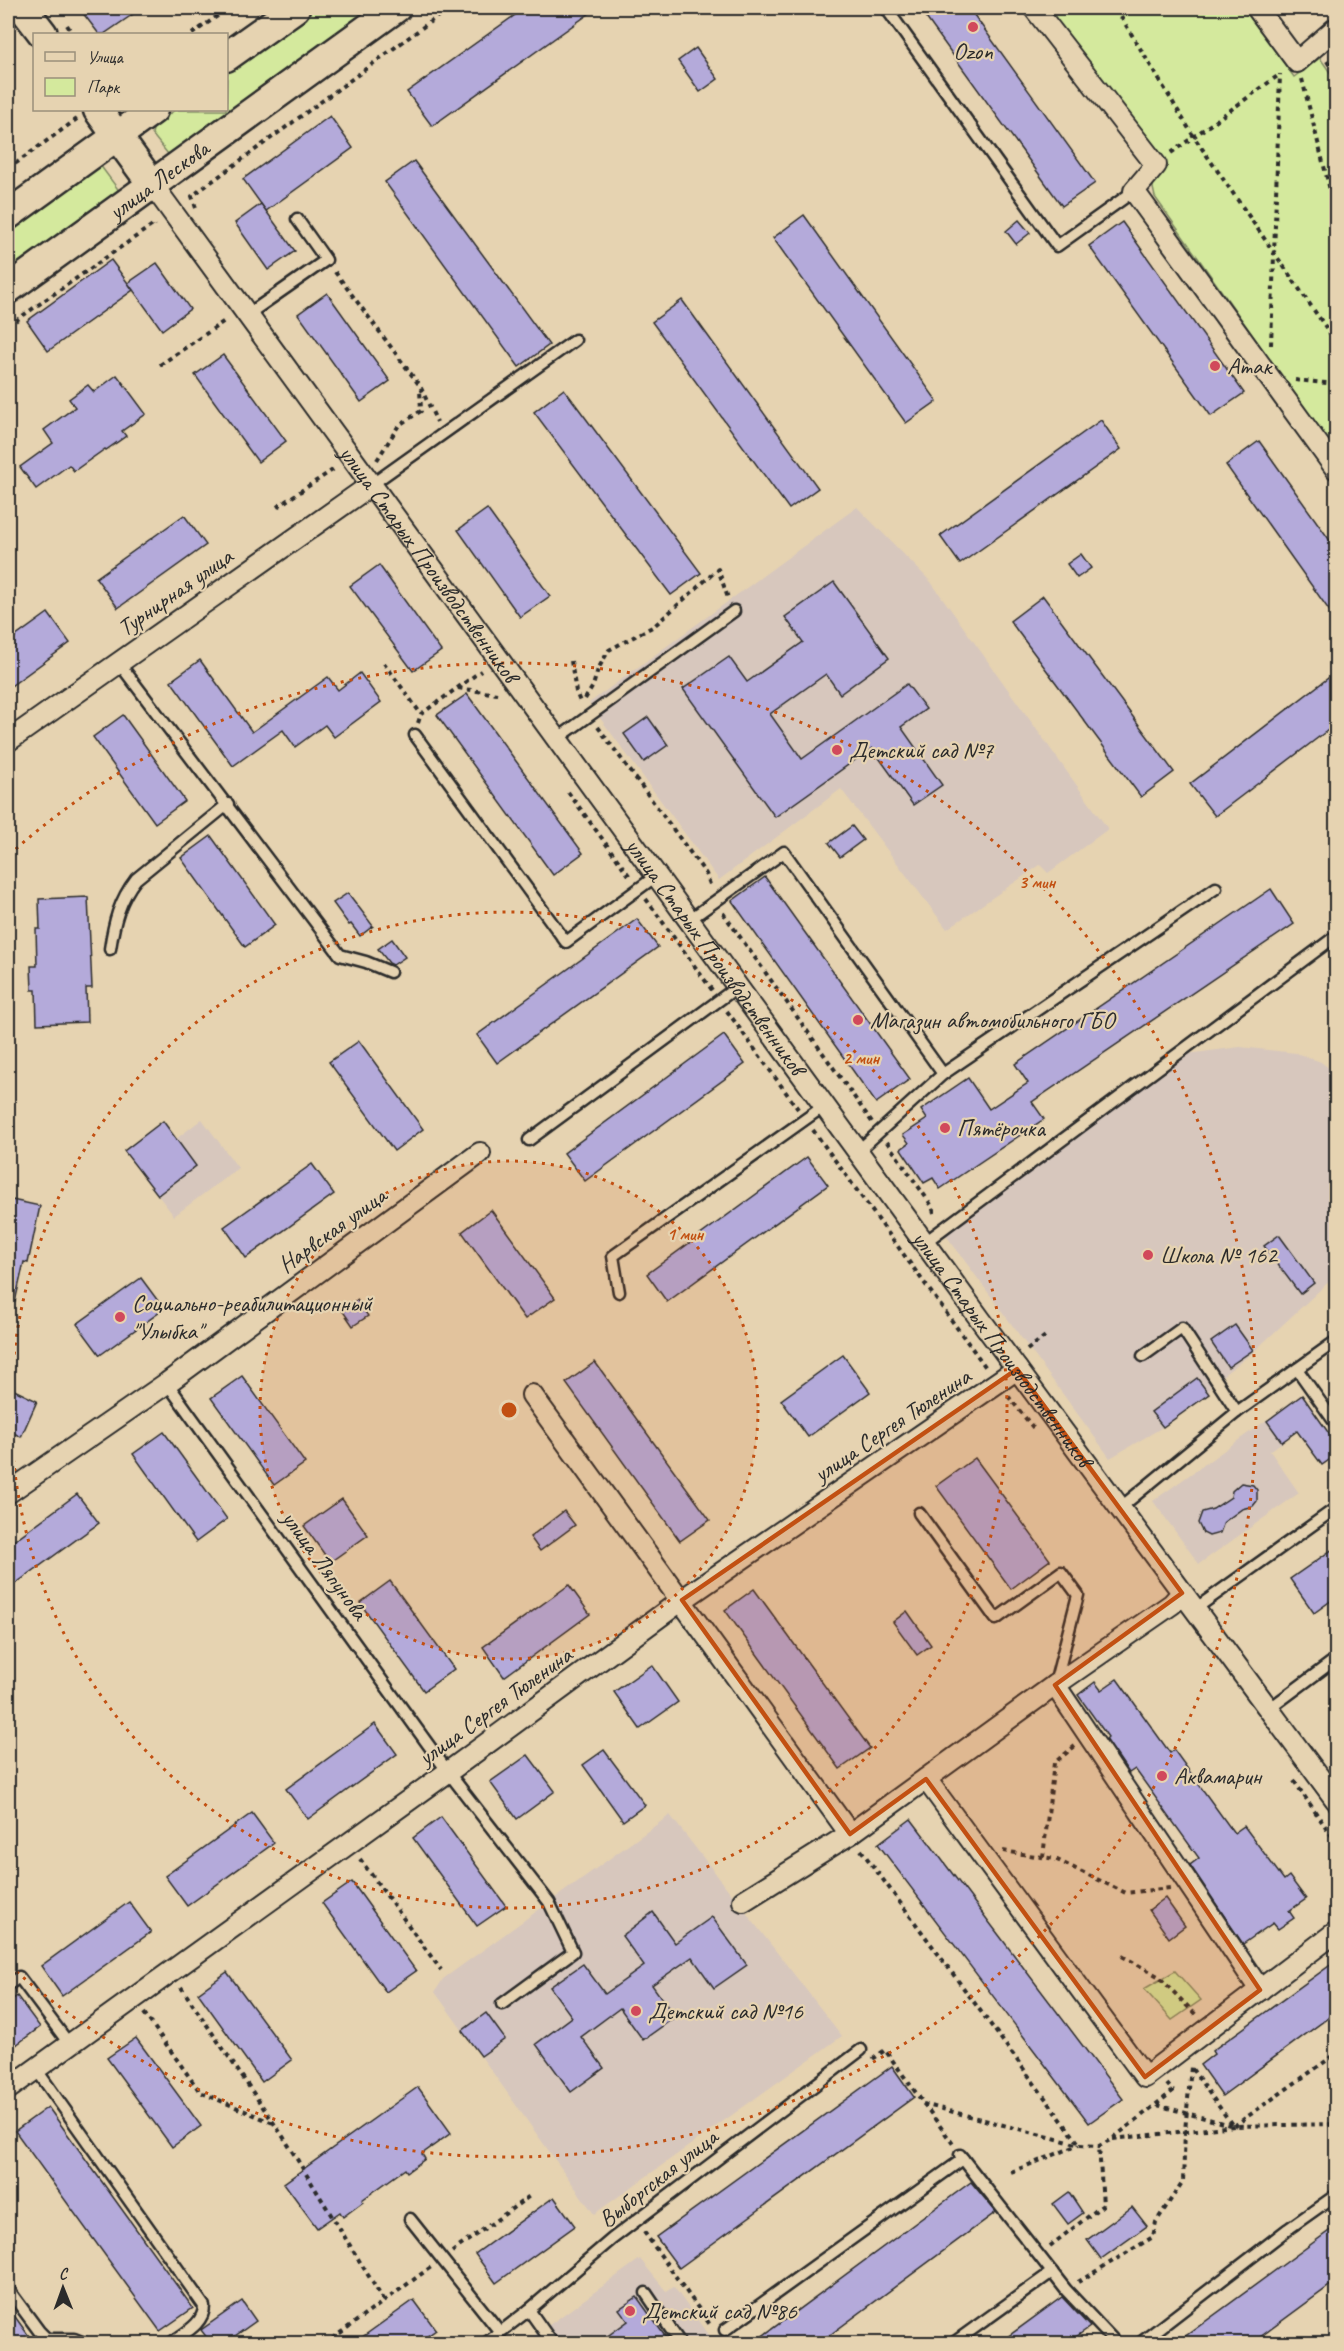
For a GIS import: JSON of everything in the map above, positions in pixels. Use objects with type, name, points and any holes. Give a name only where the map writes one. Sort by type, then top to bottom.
[{"type":"main road","points":[[23,8],[42,33]]},
{"type":"main road","points":[[228,56],[295,8]]},
{"type":"main road","name":"улица Лескова","points":[[8,289],[396,8]]},
{"type":"main road","points":[[8,215],[152,111]]},
{"type":"main road","name":"улица Старых Производственников","points":[[88,114],[117,136],[152,184]]},
{"type":"street","points":[[1034,8],[1156,165],[1134,191],[1336,469]]},
{"type":"street","points":[[1257,8],[1297,62],[1336,28]]},
{"type":"street","name":"улица Старых Производственников","points":[[152,184],[857,1152],[1336,1800]]},
{"type":"street","name":"Турнирная улица","points":[[8,741],[119,663],[367,480]]},
{"type":"street","name":"Нарвская улица","points":[[8,1493],[167,1383],[480,1153]]},
{"type":"street","name":"улица Сергея Тюленина","points":[[8,2089],[448,1772],[682,1600],[1017,1369]]},
{"type":"street","points":[[532,1395],[850,1834]]},
{"type":"street","points":[[742,1901],[850,1834],[1055,1685],[1172,1604],[1182,1593]]},
{"type":"street","points":[[1055,1685],[1260,1990]]},
{"type":"street","points":[[926,1779],[1145,2077],[1336,1932]]},
{"type":"lane","points":[[886,8],[1058,246],[1134,191]]},
{"type":"lane","points":[[247,315],[326,260],[297,219]]},
{"type":"lane","points":[[367,480],[443,434],[575,340]]},
{"type":"lane","points":[[557,739],[734,611]]},
{"type":"lane","points":[[119,663],[228,804],[340,955],[390,972]]},
{"type":"lane","points":[[416,735],[566,942],[657,876]]},
{"type":"lane","points":[[110,949],[115,916],[124,894],[136,879],[228,804]]},
{"type":"lane","points":[[689,920],[784,852],[943,1074]]},
{"type":"lane","points":[[857,1152],[943,1074],[1216,888]]},
{"type":"lane","points":[[924,1243],[1336,936]]},
{"type":"lane","points":[[529,1140],[737,987]]},
{"type":"lane","points":[[619,1292],[613,1256],[824,1106]]},
{"type":"lane","points":[[1143,1356],[1182,1328],[1237,1412]]},
{"type":"lane","points":[[1120,1508],[1237,1412],[1336,1341]]},
{"type":"lane","points":[[1297,1369],[1336,1424]]},
{"type":"lane","name":"улица Ляпунова","points":[[167,1383],[448,1772],[549,1902],[573,1952],[502,2004]]},
{"type":"lane","points":[[1195,1609],[1336,1508]]},
{"type":"lane","points":[[919,1513],[996,1620],[1061,1572],[1078,1595],[1055,1685]]},
{"type":"lane","points":[[1269,1709],[1336,1659]]},
{"type":"lane","points":[[8,1985],[19,1977],[70,2045]]},
{"type":"lane","name":"Выборгская улица","points":[[485,2343],[529,2310],[612,2239],[861,2049]]},
{"type":"lane","points":[[36,2069],[204,2306],[204,2315],[199,2322],[170,2343]]},
{"type":"lane","points":[[721,2333],[962,2157],[1065,2290],[1117,2343]]},
{"type":"lane","points":[[1139,2343],[1336,2195]]},
{"type":"lane","points":[[410,2219],[500,2332]]},
{"type":"lane","points":[[952,2343],[1052,2272]]},
{"type":"lane","points":[[8,2289],[47,2339],[74,2339],[87,2343]]},
{"type":"lane","points":[[646,2293],[678,2340],[673,2343]]},
{"type":"lane","points":[[529,2310],[553,2343]]},
{"type":"path","points":[[193,33],[229,8]]},
{"type":"path","points":[[192,196],[449,8]]},
{"type":"path","points":[[1121,8],[1121,17],[1194,137],[1336,342]]},
{"type":"path","points":[[1156,165],[1297,62],[1330,190],[1336,199]]},
{"type":"path","points":[[1280,74],[1270,378],[1336,384]]},
{"type":"path","points":[[8,170],[88,114]]},
{"type":"path","points":[[8,327],[154,224]]},
{"type":"path","points":[[326,260],[420,386],[443,434]]},
{"type":"path","points":[[160,365],[226,320]]},
{"type":"path","points":[[367,480],[399,425],[421,411],[420,386]]},
{"type":"path","points":[[277,507],[334,469]]},
{"type":"path","points":[[581,704],[593,686],[598,669],[609,650],[654,626],[718,569],[734,611]]},
{"type":"path","points":[[384,663],[421,714]]},
{"type":"path","points":[[416,735],[421,714],[481,671]]},
{"type":"path","points":[[457,688],[497,694]]},
{"type":"path","points":[[1042,1857],[1054,1763],[1089,1734]]},
{"type":"path","points":[[850,1834],[1080,2145]]},
{"type":"path","points":[[348,1844],[441,1970]]},
{"type":"path","points":[[975,1846],[1054,1859],[1126,1893],[1190,1885]]},
{"type":"path","points":[[1122,1956],[1158,1976],[1209,2028]]},
{"type":"path","points":[[170,1972],[273,2123],[384,2301]]},
{"type":"path","points":[[134,1998],[200,2092],[273,2123]]},
{"type":"path","points":[[885,2050],[962,2157]]},
{"type":"path","points":[[1234,2126],[1336,2054]]},
{"type":"path","points":[[1065,2290],[1153,2237],[1156,2222],[1183,2181],[1190,2065],[1234,2126]]},
{"type":"path","points":[[924,2104],[1080,2145],[1099,2146],[1112,2139],[1173,2091]]},
{"type":"path","points":[[1156,2105],[1234,2126]]},
{"type":"path","points":[[1112,2139],[1234,2126],[1336,2124]]},
{"type":"path","points":[[1011,2172],[1080,2145]]},
{"type":"path","points":[[1038,2255],[1103,2205],[1099,2146]]},
{"type":"path","points":[[642,2230],[721,2333]]},
{"type":"highlighted area","points":[[1017,1369],[1182,1593],[1055,1685],[1260,1990],[1145,2077],[926,1779],[850,1834],[682,1600]]},
{"type":"shaded area","name":"Детский сад №7","points":[[857,507],[931,582],[1108,829],[1048,873],[1040,865],[947,929],[841,789],[719,880],[589,703]]},
{"type":"shaded area","name":"Школа № 162","points":[[1240,1047],[1296,1053],[1321,1062],[1336,1074],[1336,1275],[1250,1355],[1210,1385],[1209,1394],[1163,1427],[1110,1458],[945,1234],[1187,1054]]},
{"type":"shaded area","points":[[202,1119],[238,1168],[174,1216],[124,1151],[163,1121],[176,1139]]},
{"type":"shaded area","points":[[1302,1395],[1317,1417],[1270,1451],[1299,1493],[1199,1564],[1153,1501]]},
{"type":"shaded area","name":"Детский сад №16","points":[[670,1815],[842,2036],[594,2214],[435,1992],[443,1979]]},
{"type":"shaded area","name":"Детский сад №86","points":[[640,2259],[666,2291],[674,2287],[714,2343],[523,2344]]},
{"type":"green space","points":[[314,8],[377,8],[176,155],[168,154],[152,134],[154,125],[174,111],[228,111],[228,71]]},
{"type":"green space","points":[[1039,8],[1243,8],[1294,77],[1320,58],[1336,81],[1336,453],[1155,197],[1154,177]]},
{"type":"green space","points":[[100,165],[123,196],[8,279],[8,232]]},
{"type":"green space","points":[[1175,1971],[1201,2000],[1172,2020],[1144,1989]]},
{"type":"building","points":[[79,8],[142,8],[105,33],[98,33]]},
{"type":"building","points":[[525,8],[597,8],[432,126],[407,92]]},
{"type":"building","points":[[919,8],[969,8],[1095,183],[1062,206]]},
{"type":"building","points":[[696,48],[718,79],[700,92],[678,61]]},
{"type":"building","points":[[330,116],[353,148],[266,211],[243,179]]},
{"type":"building","points":[[414,161],[549,345],[519,367],[385,182]]},
{"type":"building","points":[[261,204],[295,251],[268,270],[235,223]]},
{"type":"building","points":[[804,215],[937,401],[906,423],[773,238]]},
{"type":"building","points":[[1019,220],[1030,233],[1016,244],[1006,231]]},
{"type":"building","points":[[1122,222],[1244,393],[1211,416],[1089,246]]},
{"type":"building","points":[[111,260],[133,290],[48,351],[27,321]]},
{"type":"building","points":[[157,263],[190,309],[162,330],[128,283]]},
{"type":"building","points":[[327,293],[390,381],[361,402],[298,314]]},
{"type":"building","points":[[682,300],[818,488],[789,509],[652,322]]},
{"type":"building","points":[[223,355],[286,441],[258,462],[195,375]]},
{"type":"building","points":[[117,375],[146,414],[122,431],[126,436],[106,450],[74,471],[69,465],[36,489],[20,467],[53,443],[44,430],[75,407],[69,399],[88,385],[94,392]]},
{"type":"building","points":[[564,389],[701,573],[671,595],[534,412]]},
{"type":"building","points":[[1101,420],[1121,449],[960,564],[940,536]]},
{"type":"building","points":[[1259,441],[1336,549],[1336,620],[1226,465]]},
{"type":"building","points":[[487,509],[550,596],[520,617],[458,530]]},
{"type":"building","points":[[184,515],[206,545],[118,608],[96,578]]},
{"type":"building","points":[[1081,554],[1091,568],[1077,578],[1067,564]]},
{"type":"building","points":[[379,565],[441,651],[413,671],[350,586]]},
{"type":"building","points":[[834,582],[889,658],[840,694],[826,674],[770,714],[802,759],[907,684],[926,709],[901,727],[942,785],[913,805],[872,748],[775,817],[683,689],[729,657],[747,682],[803,642],[785,617]]},
{"type":"building","points":[[1043,596],[1174,772],[1141,797],[1010,621]]},
{"type":"building","points":[[48,613],[70,643],[8,688],[8,642]]},
{"type":"building","points":[[200,660],[252,732],[328,677],[338,690],[360,673],[381,702],[334,737],[325,725],[295,747],[283,730],[233,766],[171,681]]},
{"type":"building","points":[[1336,672],[1336,724],[1215,816],[1190,784]]},
{"type":"building","points":[[467,694],[583,853],[553,875],[437,715]]},
{"type":"building","points":[[123,715],[185,801],[155,823],[93,737]]},
{"type":"building","points":[[648,717],[668,745],[644,762],[624,734]]},
{"type":"building","points":[[852,826],[863,840],[840,857],[829,843]]},
{"type":"building","points":[[211,836],[275,925],[245,947],[181,858]]},
{"type":"building","points":[[765,877],[910,1079],[876,1103],[732,901]]},
{"type":"building","points":[[1271,889],[1294,924],[1032,1102],[1044,1119],[940,1189],[933,1178],[924,1183],[901,1149],[909,1143],[903,1135],[927,1119],[921,1110],[968,1078],[989,1109],[1028,1083],[1015,1064]]},
{"type":"building","points":[[348,893],[373,926],[360,936],[333,903]]},
{"type":"building","points":[[88,897],[92,988],[86,988],[87,1022],[37,1024],[36,990],[32,990],[31,966],[37,966],[36,929],[40,929],[39,899]]},
{"type":"building","points":[[637,919],[658,947],[497,1063],[477,1035]]},
{"type":"building","points":[[392,939],[405,957],[393,965],[378,949]]},
{"type":"building","points":[[724,1035],[745,1064],[585,1181],[564,1153]]},
{"type":"building","points":[[359,1041],[423,1129],[394,1151],[329,1062]]},
{"type":"building","points":[[163,1121],[196,1166],[158,1195],[124,1151]]},
{"type":"building","points":[[807,1157],[828,1185],[667,1302],[647,1274]]},
{"type":"building","points":[[312,1164],[334,1194],[246,1258],[224,1227]]},
{"type":"building","points":[[12,1200],[40,1206],[28,1263],[24,1262],[15,1302],[8,1302],[8,1221]]},
{"type":"building","points":[[491,1210],[555,1298],[525,1319],[462,1232]]},
{"type":"building","points":[[1279,1235],[1314,1283],[1300,1294],[1264,1246]]},
{"type":"building","name":"Социально-реабилитационный \"Улыбка\"","points":[[141,1278],[164,1309],[100,1355],[77,1324]]},
{"type":"building","points":[[357,1300],[368,1316],[353,1326],[342,1310]]},
{"type":"building","points":[[1235,1325],[1253,1350],[1228,1367],[1211,1342]]},
{"type":"building","points":[[843,1355],[870,1392],[808,1437],[781,1400]]},
{"type":"building","points":[[595,1362],[710,1520],[680,1541],[566,1383]]},
{"type":"building","points":[[242,1376],[305,1463],[274,1485],[211,1398]]},
{"type":"building","points":[[1197,1378],[1209,1394],[1163,1427],[1151,1412]]},
{"type":"building","points":[[8,1387],[37,1401],[21,1437],[8,1430]]},
{"type":"building","points":[[1302,1395],[1330,1435],[1336,1431],[1336,1455],[1322,1465],[1297,1431],[1282,1442],[1267,1421]]},
{"type":"building","points":[[164,1432],[227,1519],[196,1542],[133,1454]]},
{"type":"building","points":[[975,1458],[1050,1560],[1011,1589],[936,1486]]},
{"type":"building","points":[[1241,1483],[1253,1485],[1257,1490],[1257,1501],[1253,1506],[1242,1509],[1224,1522],[1220,1533],[1209,1536],[1203,1533],[1198,1523],[1202,1512],[1213,1509],[1231,1497],[1232,1491]]},
{"type":"building","points":[[77,1494],[99,1523],[8,1589],[8,1545]]},
{"type":"building","points":[[342,1499],[368,1535],[330,1562],[304,1526]]},
{"type":"building","points":[[564,1511],[575,1525],[540,1551],[530,1537]]},
{"type":"building","points":[[1336,1547],[1336,1597],[1314,1613],[1290,1579]]},
{"type":"building","points":[[390,1581],[454,1669],[424,1691],[360,1603]]},
{"type":"building","points":[[569,1585],[590,1614],[504,1677],[483,1647]]},
{"type":"building","points":[[754,1589],[870,1748],[840,1769],[725,1610]]},
{"type":"building","points":[[907,1611],[931,1645],[917,1655],[893,1622]]},
{"type":"building","points":[[652,1665],[678,1702],[640,1729],[614,1692]]},
{"type":"building","points":[[1117,1679],[1170,1753],[1174,1750],[1234,1833],[1244,1826],[1284,1880],[1289,1876],[1306,1899],[1289,1911],[1294,1918],[1278,1929],[1273,1923],[1243,1944],[1190,1865],[1199,1858],[1135,1769],[1129,1773],[1106,1739],[1108,1737],[1078,1695],[1095,1682],[1101,1690]]},
{"type":"building","points":[[375,1724],[397,1754],[308,1819],[286,1789]]},
{"type":"building","points":[[604,1750],[645,1805],[623,1821],[583,1765]]},
{"type":"building","points":[[528,1755],[555,1791],[517,1819],[490,1782]]},
{"type":"building","points":[[252,1813],[274,1843],[187,1906],[165,1876]]},
{"type":"building","points":[[441,1817],[506,1906],[477,1926],[413,1838]]},
{"type":"building","points":[[911,1819],[1123,2099],[1089,2123],[878,1844]]},
{"type":"building","points":[[352,1882],[416,1971],[386,1992],[322,1903]]},
{"type":"building","points":[[1165,1898],[1185,1926],[1169,1938],[1149,1910]]},
{"type":"building","points":[[129,1902],[151,1932],[62,1996],[41,1966]]},
{"type":"building","points":[[653,1912],[675,1943],[712,1917],[747,1965],[714,1988],[692,1957],[652,1985],[675,2017],[643,2040],[620,2008],[581,2037],[604,2068],[571,2092],[536,2044],[572,2017],[550,1987],[583,1964],[605,1994],[644,1966],[622,1936]]},
{"type":"building","points":[[1336,1961],[1336,2012],[1222,2096],[1200,2065],[1214,2054],[1212,2051]]},
{"type":"building","points":[[227,1972],[292,2060],[262,2082],[198,1993]]},
{"type":"building","points":[[17,1996],[40,2027],[8,2051],[8,2003]]},
{"type":"building","points":[[486,2013],[505,2039],[481,2056],[462,2031]]},
{"type":"building","points":[[136,2038],[201,2126],[172,2147],[107,2058]]},
{"type":"building","points":[[892,2066],[914,2097],[679,2268],[656,2237]]},
{"type":"building","points":[[418,2087],[451,2133],[422,2154],[425,2159],[407,2172],[405,2169],[362,2200],[363,2202],[343,2217],[340,2212],[317,2228],[284,2183]]},
{"type":"building","points":[[48,2107],[193,2308],[160,2331],[15,2131]]},
{"type":"building","points":[[971,2182],[996,2212],[819,2343],[753,2343]]},
{"type":"building","points":[[1069,2192],[1083,2213],[1068,2224],[1053,2204]]},
{"type":"building","points":[[554,2197],[575,2226],[496,2283],[475,2254]]},
{"type":"building","points":[[1132,2207],[1147,2226],[1101,2259],[1087,2240]]},
{"type":"building","points":[[1336,2226],[1336,2281],[1252,2343],[1176,2343]]},
{"type":"building","points":[[637,2297],[667,2339],[666,2343],[598,2343],[628,2321],[619,2309]]},
{"type":"building","points":[[1062,2297],[1090,2327],[1067,2343],[999,2343]]},
{"type":"building","points":[[414,2300],[436,2330],[417,2343],[354,2343]]},
{"type":"building","points":[[242,2301],[256,2321],[225,2343],[211,2343],[201,2330]]},
{"type":"building","points":[[8,2307],[34,2343],[8,2343]]},
{"type":"place","name":"Ozon","points":[[973,27]]},
{"type":"place","name":"Атак","points":[[1215,366]]},
{"type":"place","name":"Детский сад №7","points":[[837,750]]},
{"type":"place","name":"Магазин автомобильного ГБО","points":[[858,1020]]},
{"type":"place","name":"Пятёрочка","points":[[945,1128]]},
{"type":"place","name":"Школа № 162","points":[[1148,1255]]},
{"type":"place","name":"Социально-реабилитационный \"Улыбка\"","points":[[120,1317]]},
{"type":"place","name":"Аквамарин","points":[[1162,1776]]},
{"type":"place","name":"Детский сад №16","points":[[636,2011]]},
{"type":"place","name":"Детский сад №86","points":[[630,2311]]}]
